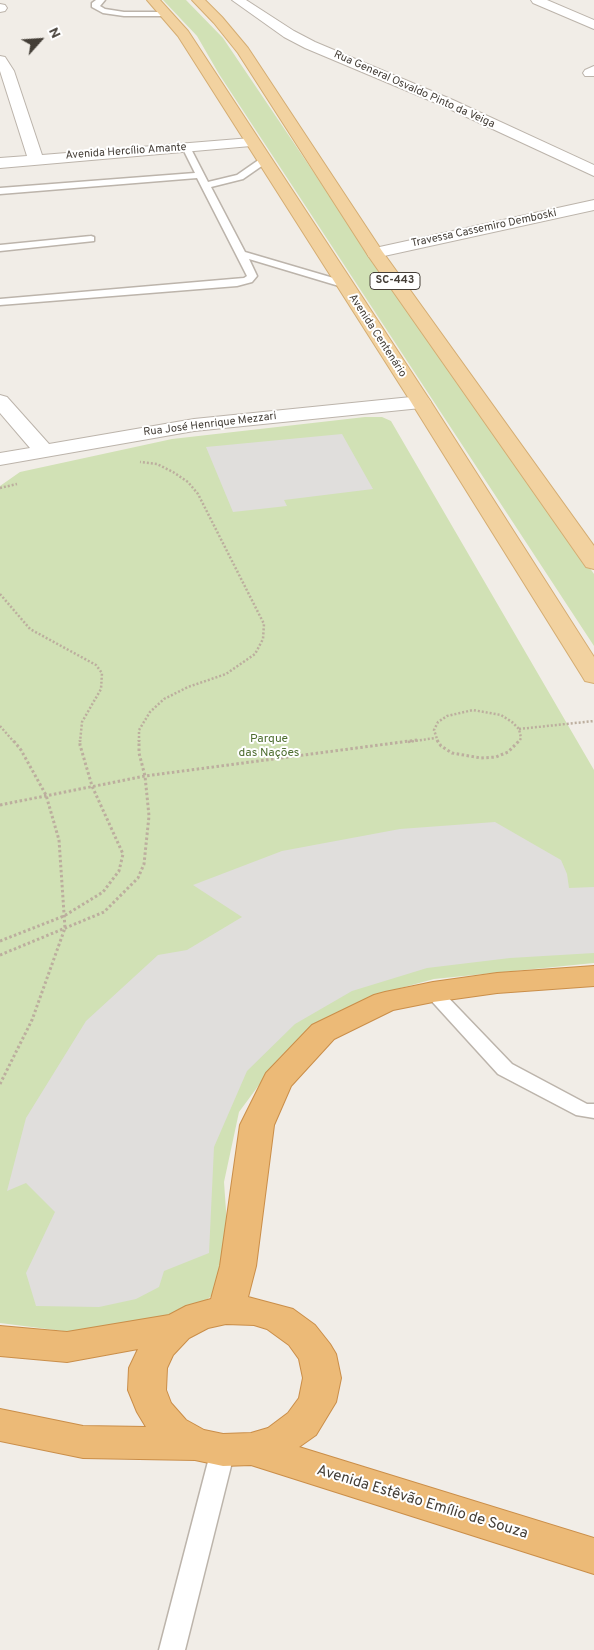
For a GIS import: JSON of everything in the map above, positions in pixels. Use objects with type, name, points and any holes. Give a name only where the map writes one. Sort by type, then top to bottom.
[{"type":"highway","points":[[226,1310],[238,1266],[257,1125],[277,1081],[323,1032],[385,1002],[433,992],[497,983],[594,976]]},
{"type":"highway","points":[[226,1310],[254,1311],[280,1319],[302,1334],[317,1354],[322,1378],[317,1402],[302,1424],[280,1440],[223,1448],[172,1431],[156,1412],[147,1390],[148,1368],[158,1346],[176,1328],[199,1316],[226,1310]]},
{"type":"highway","points":[[0,1341],[67,1347],[176,1328]]},
{"type":"highway","name":"Avenida Estêvão Emílio de Souza","points":[[0,1425],[83,1442],[223,1448],[594,1556]]},
{"type":"main road","name":"Avenida Centenário","points":[[153,0],[168,14],[183,34],[263,161],[421,402],[594,676]]},
{"type":"main road","name":"SC-443","points":[[198,0],[218,20],[243,51],[375,252],[594,562]]},
{"type":"street","name":"Rua General Osvaldo Pinto da Veiga","points":[[238,0],[304,42],[448,103],[594,171]]},
{"type":"street","points":[[542,2],[572,1]]},
{"type":"street","points":[[542,2],[594,25]]},
{"type":"street","points":[[0,60],[7,71],[36,159]]},
{"type":"street","name":"Avenida Hercílio Amante","points":[[0,163],[252,142]]},
{"type":"street","points":[[568,158],[594,154]]},
{"type":"street","name":"Travessa Cassemiro Demboski","points":[[375,252],[594,205]]},
{"type":"street","points":[[0,401],[44,451]]},
{"type":"street","name":"Rua José Henrique Mezzari","points":[[0,459],[194,426],[421,402]]},
{"type":"lane","points":[[101,0],[96,3],[96,7],[103,11],[124,14],[168,14]]},
{"type":"lane","points":[[0,302],[237,283],[248,280],[252,276],[186,147]]},
{"type":"lane","points":[[0,191],[203,180],[240,176],[263,161]]},
{"type":"lane","points":[[0,248],[91,239]]},
{"type":"lane","points":[[241,254],[343,284]]},
{"type":"lane","points":[[433,992],[505,1070],[582,1110],[594,1111]]},
{"type":"lane","points":[[172,1650],[223,1448]]},
{"type":"path","points":[[0,955],[104,912],[138,878],[144,864],[148,816],[145,776],[139,753],[139,730],[150,712],[164,700],[188,687],[226,674],[241,665],[255,654],[263,639],[264,624],[198,494],[188,482],[173,472],[157,464],[138,461]]},
{"type":"path","points":[[0,488],[20,483]]},
{"type":"path","points":[[0,594],[30,629],[96,665],[102,673],[101,689],[82,722],[80,745],[92,786],[123,854],[119,871],[103,892],[64,916],[0,941]]},
{"type":"path","points":[[466,711],[488,712],[501,715],[519,729],[520,738],[517,746],[508,752],[496,757],[481,758],[452,753],[441,746],[435,738],[434,730],[438,722],[446,716],[466,711]]},
{"type":"path","points":[[519,729],[594,721]]},
{"type":"path","points":[[0,726],[21,750],[46,796],[59,840],[65,928],[32,1020],[0,1084]]},
{"type":"path","points":[[0,805],[145,776],[435,738]]},
{"type":"green space","points":[[163,0],[186,0],[223,38],[331,198],[594,574],[594,646],[219,74],[197,36]]},
{"type":"green space","name":"Parque das Nações","points":[[365,417],[382,417],[391,421],[594,770],[594,963],[434,979],[375,995],[312,1026],[279,1058],[239,1112],[224,1182],[229,1253],[214,1294],[178,1322],[71,1332],[0,1323],[0,486],[20,472],[172,439]]},
{"type":"shaded area","points":[[342,434],[373,489],[284,500],[287,506],[233,512],[206,447]]},
{"type":"shaded area","points":[[495,822],[561,860],[567,874],[569,888],[594,887],[594,953],[510,958],[427,968],[352,991],[295,1024],[247,1071],[214,1147],[209,1253],[164,1271],[159,1287],[136,1299],[99,1307],[36,1306],[26,1273],[55,1212],[26,1183],[7,1191],[26,1118],[86,1021],[158,955],[187,950],[242,917],[193,885],[282,851],[400,829]]}]
